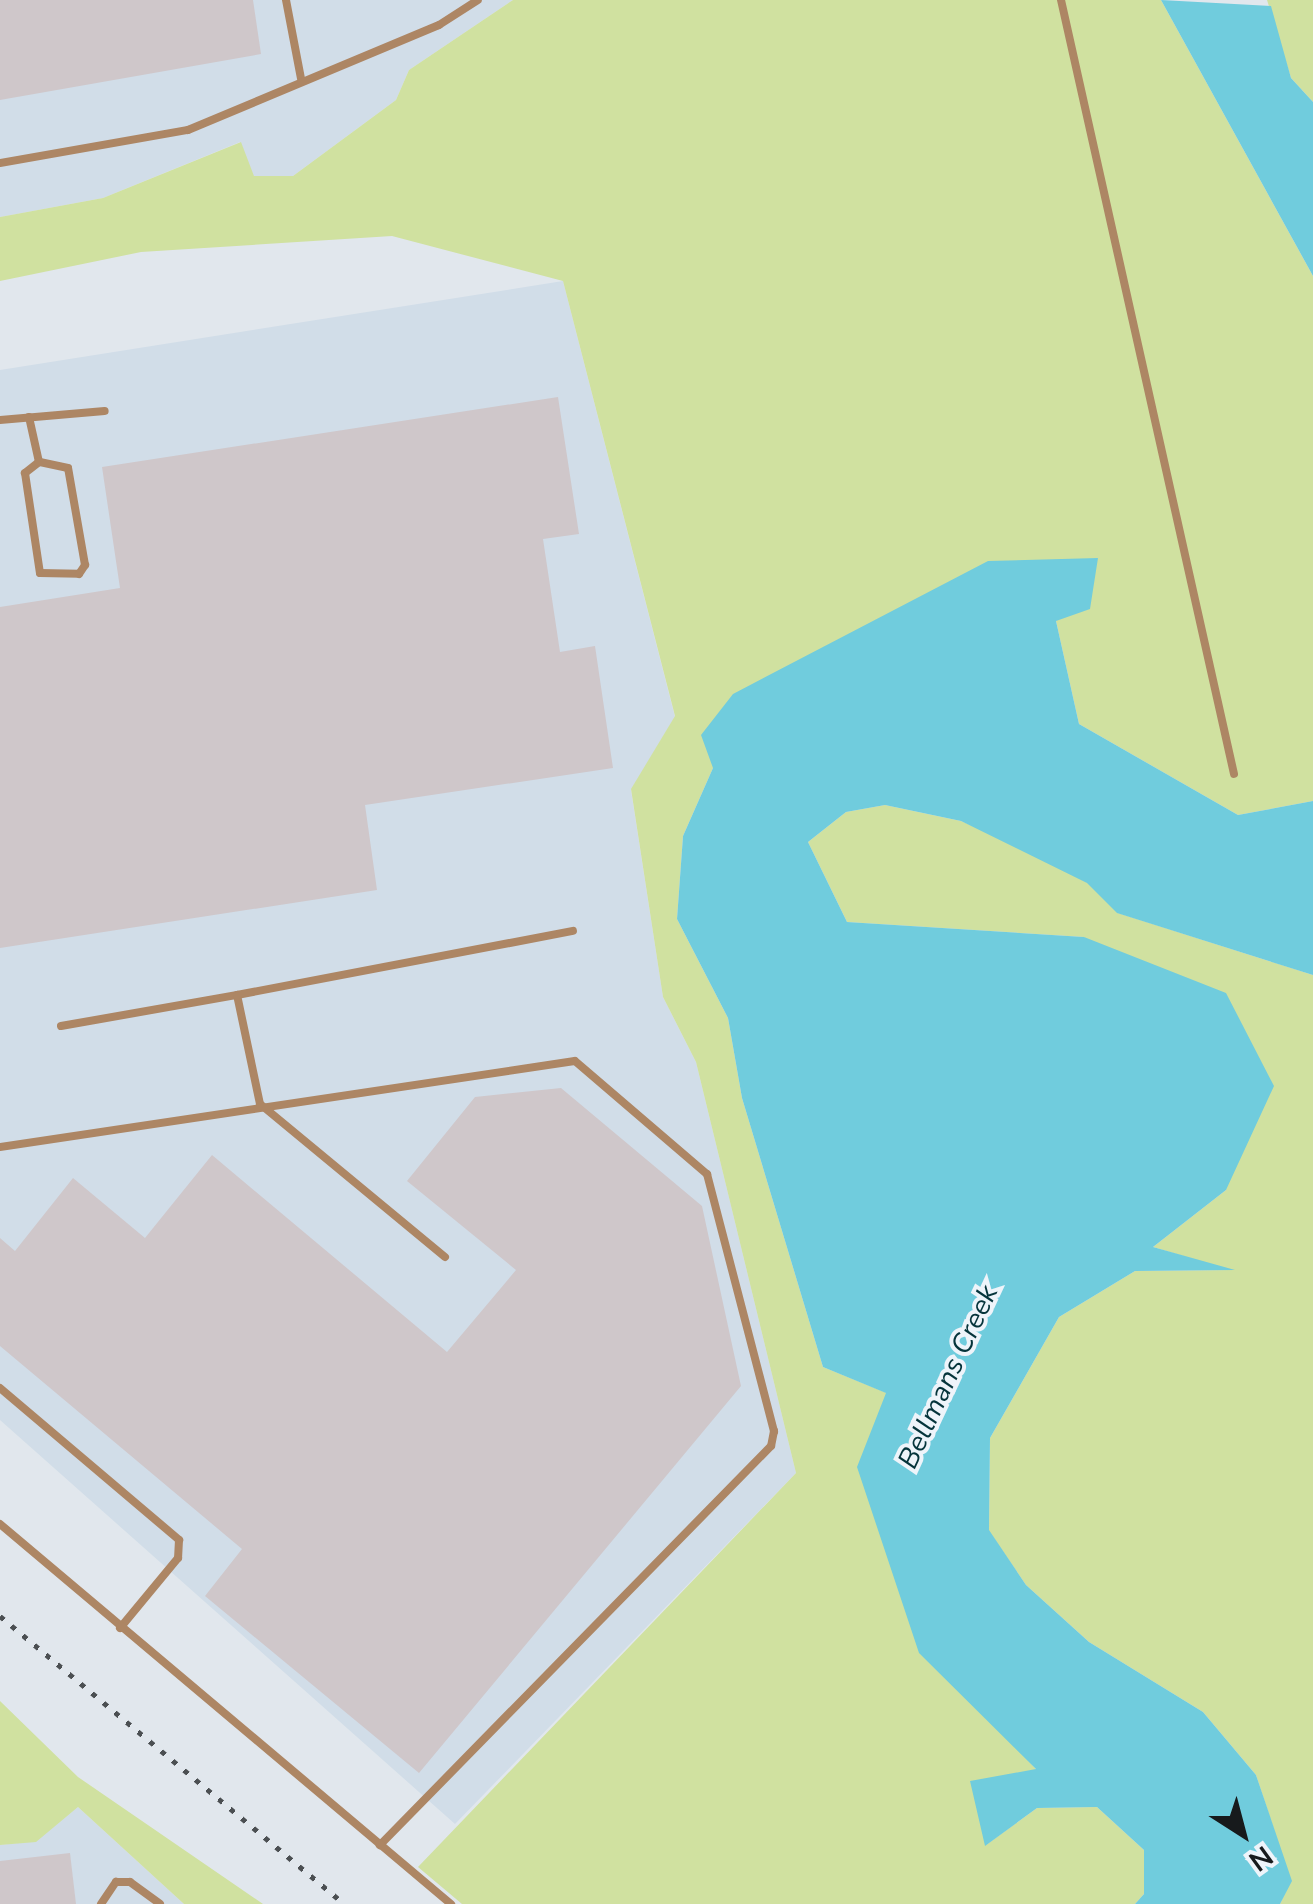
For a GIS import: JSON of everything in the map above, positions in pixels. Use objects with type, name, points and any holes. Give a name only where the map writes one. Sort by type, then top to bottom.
[{"type":"lane","points":[[286,0],[301,79]]},
{"type":"lane","points":[[0,163],[188,130],[478,0]]},
{"type":"lane","points":[[1061,0],[1234,774]]},
{"type":"lane","points":[[0,420],[105,412]]},
{"type":"lane","points":[[28,417],[39,462]]},
{"type":"lane","points":[[39,462],[68,468],[85,565],[79,574],[40,574],[25,472],[39,462]]},
{"type":"lane","points":[[61,1026],[573,931]]},
{"type":"lane","points":[[237,995],[260,1104],[445,1257]]},
{"type":"lane","points":[[0,1147],[260,1104],[556,1062],[586,1067],[707,1174],[774,1432],[746,1475],[380,1845]]},
{"type":"lane","points":[[0,1388],[179,1540],[178,1558],[120,1628]]},
{"type":"lane","points":[[0,1524],[451,1904]]},
{"type":"lane","points":[[101,1904],[116,1882],[130,1882],[160,1904]]},
{"type":"shaded area","points":[[0,0],[513,0],[409,70],[396,100],[293,176],[254,177],[240,142],[103,198],[0,217]]},
{"type":"shaded area","points":[[563,281],[675,717],[631,790],[663,997],[696,1062],[796,1473],[455,1824],[0,1420],[0,370]]},
{"type":"shaded area","points":[[78,1807],[184,1904],[0,1904],[0,1845],[36,1841]]},
{"type":"green space","points":[[513,0],[1161,0],[1313,276],[1313,801],[1238,815],[1079,724],[1056,621],[1098,558],[713,768],[683,836],[677,919],[728,1018],[742,1098],[823,1367],[887,1393],[999,1730],[1036,1769],[986,1845],[1037,1808],[1097,1807],[1144,1850],[1144,1894],[1135,1904],[462,1904],[418,1867],[796,1473],[696,1062],[663,997],[631,789],[675,716],[563,281],[392,236],[141,252],[0,281],[0,217],[103,198],[241,142],[254,176],[293,176],[396,100],[409,70]]},
{"type":"green space","points":[[1267,0],[1313,0],[1313,102],[1291,78]]},
{"type":"green space","points":[[885,805],[961,821],[1017,845],[1088,883],[1118,913],[1313,975],[1313,1904],[1280,1904],[1291,1881],[1256,1775],[1203,1712],[1089,1642],[1026,1585],[989,1531],[990,1438],[1059,1317],[1135,1271],[1230,1270],[1153,1247],[1226,1190],[1084,937],[847,922],[808,842],[846,812]]},
{"type":"green space","points":[[0,1701],[78,1777],[263,1904],[184,1904],[78,1807],[36,1842],[0,1845]]},
{"type":"water","points":[[1161,0],[1271,6],[1291,78],[1313,102],[1313,276]]},
{"type":"water","name":"Bellmans Creek","points":[[1098,558],[1090,609],[1056,621],[1079,724],[1238,815],[1313,801],[1313,975],[1117,913],[1087,883],[961,821],[885,805],[846,812],[808,842],[847,922],[1084,937],[1226,993],[1274,1086],[1226,1190],[1153,1247],[1235,1270],[1135,1271],[1059,1317],[990,1438],[989,1530],[1026,1585],[1089,1642],[1203,1712],[1256,1775],[1292,1881],[1280,1904],[1135,1904],[1144,1894],[1144,1850],[1097,1807],[1037,1808],[985,1846],[970,1781],[1036,1769],[919,1653],[857,1467],[886,1393],[823,1367],[742,1098],[728,1018],[677,919],[683,836],[713,768],[701,735],[733,694],[988,561]]},
{"type":"building","points":[[0,0],[253,0],[261,54],[0,100]]},
{"type":"building","points":[[558,397],[579,534],[543,539],[560,652],[595,646],[613,768],[365,805],[377,890],[0,948],[0,607],[120,588],[102,467]]},
{"type":"building","points":[[561,1088],[702,1206],[741,1386],[419,1773],[205,1596],[242,1549],[0,1346],[0,1238],[15,1251],[73,1178],[145,1238],[212,1155],[447,1352],[516,1270],[407,1181],[475,1097]]},
{"type":"building","points":[[70,1853],[76,1904],[0,1904],[0,1861]]},
{"type":"railway","points":[[0,1616],[344,1904]]}]
